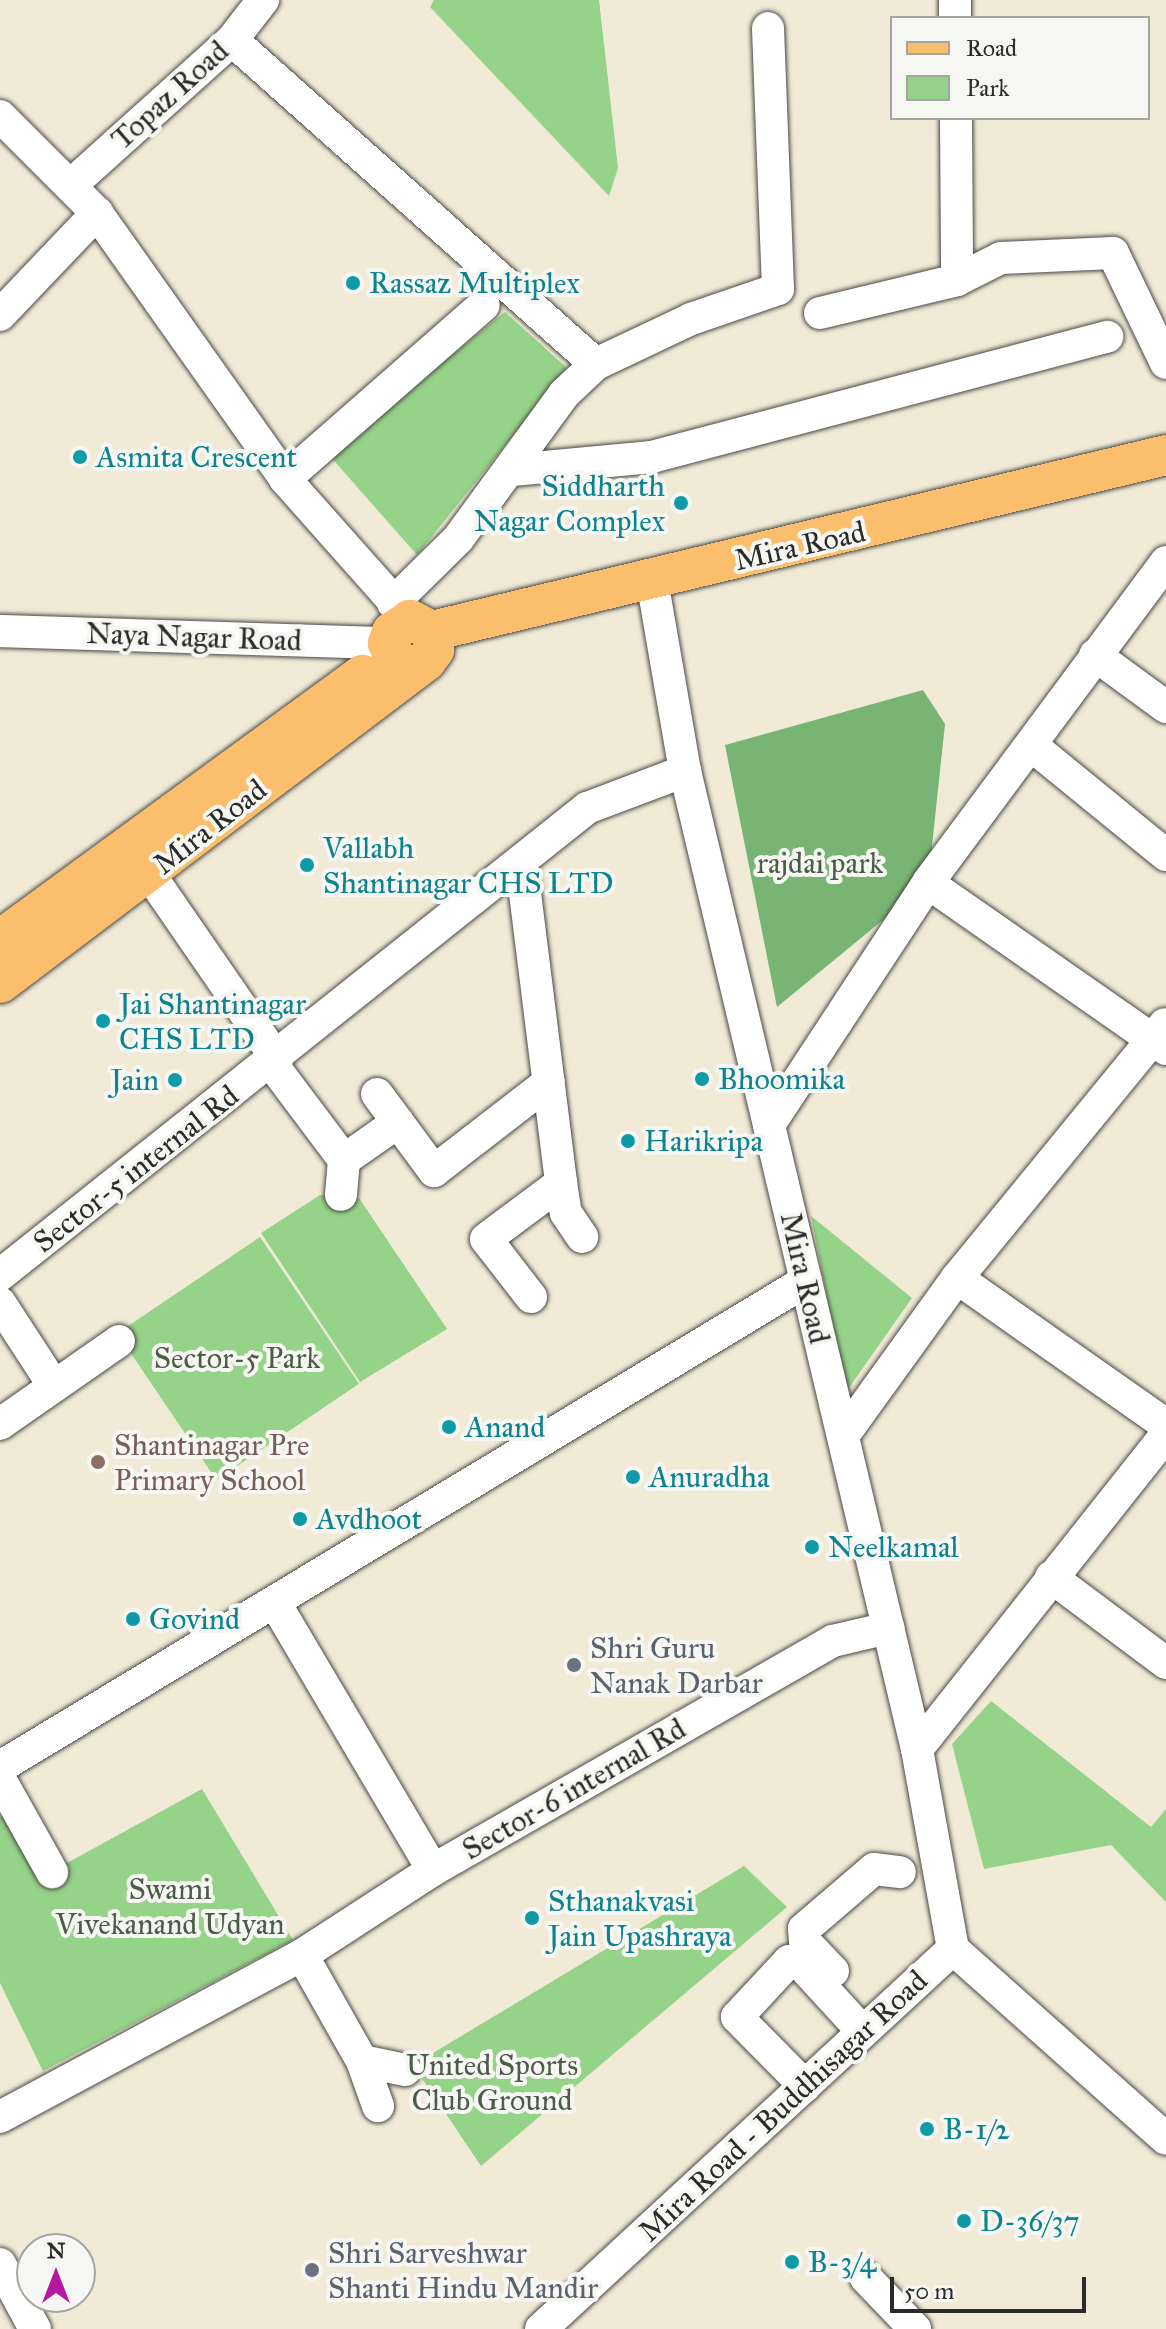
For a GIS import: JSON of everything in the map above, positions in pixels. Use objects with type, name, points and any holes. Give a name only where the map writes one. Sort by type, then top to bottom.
[{"type":"main road","name":"Mira Road","points":[[655,594],[1166,455]]},
{"type":"main road","name":"Mira Road","points":[[0,940],[409,638],[655,594],[1166,479]]},
{"type":"main road","name":"Mira Road","points":[[0,983],[150,875],[409,638]]},
{"type":"street","name":"Topaz Road","points":[[71,185],[232,40],[263,0]]},
{"type":"street","points":[[0,116],[97,213],[285,479],[409,638],[458,539],[512,470],[564,394],[596,364],[691,319],[778,289],[768,28]]},
{"type":"street","points":[[232,40],[596,364]]},
{"type":"street","points":[[956,120],[957,280]]},
{"type":"street","points":[[0,315],[97,213]]},
{"type":"street","points":[[820,313],[957,280],[1001,258],[1113,253],[1166,363]]},
{"type":"street","points":[[285,479],[484,305]]},
{"type":"street","points":[[512,470],[652,457],[1107,337]]},
{"type":"street","points":[[769,1125],[928,883],[1165,563]]},
{"type":"street","name":"Mira Road","points":[[655,594],[685,771],[917,1749],[953,1949]]},
{"type":"street","name":"Naya Nagar Road","points":[[0,631],[409,638]]},
{"type":"street","points":[[1095,655],[1166,707]]},
{"type":"street","points":[[1031,745],[1166,855]]},
{"type":"street","name":"Sector-5 internal Rd","points":[[0,1275],[274,1061],[587,808],[685,771]]},
{"type":"street","points":[[521,861],[561,1183],[566,1213],[582,1237]]},
{"type":"street","points":[[150,875],[344,1160],[341,1195]]},
{"type":"street","points":[[843,1436],[957,1278],[1162,1038],[928,883]]},
{"type":"street","points":[[377,1094],[434,1171],[549,1082]]},
{"type":"street","points":[[344,1160],[398,1122]]},
{"type":"street","points":[[531,1297],[486,1239],[561,1183]]},
{"type":"street","points":[[917,1749],[1051,1577],[1163,1442],[957,1278]]},
{"type":"street","points":[[0,1767],[806,1281]]},
{"type":"street","points":[[0,1303],[54,1386]]},
{"type":"street","points":[[0,1424],[119,1341]]},
{"type":"street","points":[[1051,1577],[1166,1663]]},
{"type":"street","name":"Sector-6 internal Rd","points":[[275,1603],[433,1870]]},
{"type":"street","name":"Sector-6 internal Rd","points":[[0,2117],[302,1955],[433,1870],[833,1641],[888,1628]]},
{"type":"street","points":[[0,1779],[52,1872]]},
{"type":"street","points":[[871,2025],[803,1936],[874,1869],[900,1872]]},
{"type":"street","points":[[953,1949],[1166,2139]]},
{"type":"street","name":"Mira Road - Buddhisagar Road","points":[[541,2329],[953,1949]]},
{"type":"street","points":[[302,1955],[362,2061],[378,2106]]},
{"type":"street","points":[[805,2086],[737,2017],[789,1961],[798,1961],[871,2025]]},
{"type":"street","points":[[362,2061],[405,2070]]},
{"type":"street","points":[[0,2264],[35,2329]]},
{"type":"street","points":[[866,2278],[915,2329]]},
{"type":"green space","points":[[434,0],[599,0],[618,168],[609,196],[430,7]]},
{"type":"green space","points":[[505,312],[567,368],[417,555],[329,455]]},
{"type":"green space","name":"rajdai park","points":[[923,690],[945,724],[928,883],[777,1007],[725,745]]},
{"type":"green space","points":[[320,1195],[359,1198],[447,1329],[360,1382],[261,1233]]},
{"type":"green space","points":[[811,1216],[912,1298],[846,1392]]},
{"type":"green space","name":"Sector-5 Park","points":[[260,1237],[359,1384],[216,1480],[117,1333]]},
{"type":"green space","points":[[991,1701],[1151,1827],[1166,1809],[1166,1902],[1111,1845],[984,1869],[952,1744]]},
{"type":"green space","name":"Swami Vivekanand Udyan","points":[[202,1789],[293,1940],[43,2071],[0,1983],[0,1817],[11,1810],[47,1874]]},
{"type":"green space","name":"United Sports Club Ground","points":[[744,1866],[787,1907],[481,2166],[413,2065]]},
{"type":"place","name":"Rassaz Multiplex","points":[[353,283]]},
{"type":"place","name":"Asmita Crescent","points":[[80,457]]},
{"type":"place","name":"Siddharth Nagar Complex","points":[[681,503]]},
{"type":"place","name":"Vallabh Shantinagar CHS LTD","points":[[307,865]]},
{"type":"place","name":"Jai Shantinagar CHS LTD","points":[[103,1021]]},
{"type":"place","name":"Bhoomika","points":[[702,1079]]},
{"type":"place","name":"Jain","points":[[175,1080]]},
{"type":"place","name":"Harikripa","points":[[628,1141]]},
{"type":"place","name":"Anand","points":[[449,1427]]},
{"type":"place","name":"Shantinagar Pre Primary School","points":[[98,1462]]},
{"type":"place","name":"Anuradha","points":[[633,1477]]},
{"type":"place","name":"Avdhoot","points":[[300,1519]]},
{"type":"place","name":"Neelkamal","points":[[812,1547]]},
{"type":"place","name":"Govind","points":[[133,1619]]},
{"type":"place","name":"Shri Guru Nanak Darbar","points":[[574,1665]]},
{"type":"place","name":"Sthanakvasi Jain Upashraya","points":[[532,1918]]},
{"type":"place","name":"B-1/2","points":[[927,2129]]},
{"type":"place","name":"D-36/37","points":[[964,2221]]},
{"type":"place","name":"B-3/4","points":[[792,2262]]},
{"type":"place","name":"Shri Sarveshwar Shanti Hindu Mandir","points":[[312,2270]]}]
